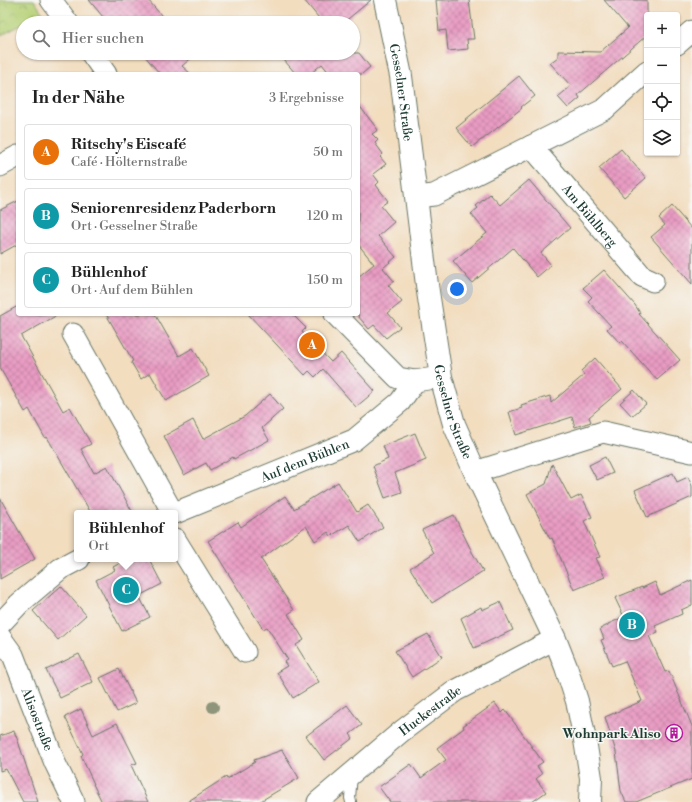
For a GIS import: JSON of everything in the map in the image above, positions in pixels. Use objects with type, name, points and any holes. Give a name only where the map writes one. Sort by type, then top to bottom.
[{"type":"street","points":[[51,0],[63,16]]},
{"type":"street","name":"Gesselner Straße","points":[[385,0],[401,76],[427,285],[441,377],[454,424],[475,472],[555,639],[566,667],[577,701],[591,778],[590,802]]},
{"type":"street","points":[[96,60],[105,72]]},
{"type":"street","points":[[416,197],[434,195],[605,109],[644,74]]},
{"type":"street","name":"Am Bühlberg","points":[[531,146],[642,276],[653,280]]},
{"type":"street","points":[[0,166],[16,157]]},
{"type":"street","points":[[337,316],[398,378],[415,381],[441,377]]},
{"type":"street","name":"Auf dem Bühlen","points":[[73,334],[172,510]]},
{"type":"street","name":"Auf dem Bühlen","points":[[178,511],[354,440],[400,402],[415,381]]},
{"type":"street","points":[[475,472],[603,432],[692,452]]},
{"type":"street","points":[[178,544],[245,652]]},
{"type":"street","points":[[0,624],[19,604],[60,568],[74,561]]},
{"type":"street","name":"Alisostraße","points":[[0,637],[13,655],[55,763],[74,802]]},
{"type":"street","name":"Huckestraße","points":[[318,802],[402,731],[455,691],[555,639]]},
{"type":"lane","points":[[351,802],[352,773]]},
{"type":"green space","points":[[0,0],[34,0],[43,14],[39,16],[16,16],[16,28],[0,36]]},
{"type":"building","points":[[89,0],[148,0],[162,16],[102,16]]},
{"type":"building","points":[[304,0],[371,0],[352,16],[317,16]]},
{"type":"building","points":[[436,0],[469,0],[474,39],[467,39],[468,49],[448,51],[446,30],[439,31]]},
{"type":"building","points":[[604,0],[647,0],[647,12],[644,12],[644,38],[578,95],[580,98],[568,108],[558,97],[571,86],[550,63],[558,57],[558,51],[600,52],[628,28]]},
{"type":"building","points":[[360,54],[370,67],[362,74],[360,74],[360,72],[328,72],[322,64],[312,72],[294,72],[284,60],[360,60]]},
{"type":"building","points":[[148,60],[189,60],[182,66],[189,72],[158,72]]},
{"type":"building","points":[[519,76],[535,96],[472,147],[456,128]]},
{"type":"building","points":[[360,107],[378,130],[372,134],[378,140],[375,143],[383,154],[380,157],[386,164],[373,174],[379,182],[376,185],[388,201],[381,206],[394,222],[378,236],[396,257],[383,268],[394,281],[388,285],[402,302],[388,313],[400,327],[386,338],[374,325],[369,329],[358,316],[360,316],[360,275],[374,264],[360,246]]},
{"type":"building","points":[[621,149],[646,178],[624,197],[599,168]]},
{"type":"building","points":[[529,180],[570,228],[541,253],[551,265],[537,277],[513,248],[472,283],[453,261],[487,233],[471,214],[478,208],[476,206],[490,194],[500,205]]},
{"type":"building","points":[[16,202],[16,245],[0,254],[0,210]]},
{"type":"building","points":[[672,206],[692,229],[692,284],[651,237],[665,225],[659,218]]},
{"type":"building","points":[[604,270],[635,305],[640,313],[639,314],[680,360],[657,380],[622,341],[620,343],[607,329],[611,326],[588,301],[592,297],[583,288]]},
{"type":"building","points":[[16,307],[16,316],[56,316],[21,336],[63,411],[70,407],[91,444],[81,449],[94,473],[107,466],[131,510],[89,510],[47,437],[45,438],[29,409],[25,412],[0,368],[0,316]]},
{"type":"building","points":[[107,316],[156,316],[179,356],[193,348],[209,376],[166,401],[150,373],[141,379],[131,362],[133,361]]},
{"type":"building","points":[[250,316],[294,316],[306,328],[302,332],[331,362],[341,353],[375,391],[356,407],[323,369],[315,377],[309,371],[305,375]]},
{"type":"building","points":[[595,358],[622,389],[589,417],[591,422],[575,427],[572,417],[516,435],[509,412],[522,408],[521,405],[550,396],[551,403],[584,375],[581,371]]},
{"type":"building","points":[[634,390],[646,404],[632,416],[620,403]]},
{"type":"building","points":[[270,394],[283,409],[262,428],[269,440],[210,470],[206,463],[184,475],[164,436],[193,420],[203,439],[245,416]]},
{"type":"building","points":[[415,433],[426,460],[395,473],[402,492],[385,498],[373,466],[388,459],[383,446]]},
{"type":"building","points":[[605,457],[613,473],[597,480],[589,465]]},
{"type":"building","points":[[552,464],[571,500],[581,495],[592,517],[584,521],[600,557],[596,558],[605,577],[574,590],[552,538],[550,539],[527,494],[546,484]]},
{"type":"building","points":[[673,473],[677,482],[688,477],[692,486],[692,497],[647,517],[635,490]]},
{"type":"building","points":[[338,482],[357,512],[368,505],[383,527],[360,542],[349,525],[331,536],[328,532],[315,541],[306,526],[261,559],[294,610],[288,614],[304,640],[296,645],[319,682],[293,698],[277,672],[287,666],[284,662],[288,660],[267,627],[263,629],[208,541],[238,522],[241,527],[285,496],[294,509]]},
{"type":"building","points":[[0,498],[35,559],[0,579]]},
{"type":"building","points":[[454,515],[483,571],[432,603],[410,568],[434,553],[422,530]]},
{"type":"building","points":[[122,562],[151,562],[162,584],[139,596],[150,617],[122,631],[96,580],[115,570],[113,567]]},
{"type":"building","points":[[692,580],[692,605],[681,610],[682,614],[655,626],[658,632],[649,636],[665,672],[669,671],[692,726],[692,779],[636,802],[626,802],[621,791],[616,752],[605,717],[642,701],[625,661],[612,666],[601,640],[604,639],[600,629],[624,617],[615,598],[655,582],[660,595]]},
{"type":"building","points":[[61,586],[86,615],[58,640],[33,611]]},
{"type":"building","points":[[500,602],[513,630],[474,648],[461,618],[481,607],[482,610]]},
{"type":"building","points":[[428,634],[442,657],[412,677],[395,651]]},
{"type":"building","points":[[79,654],[93,682],[60,698],[46,670]]},
{"type":"building","points":[[119,669],[136,703],[117,712],[100,678]]},
{"type":"building","points":[[495,703],[502,713],[505,710],[543,762],[537,766],[542,774],[536,779],[546,792],[532,802],[390,802],[379,787],[411,764],[421,778],[446,760],[437,748],[464,728],[463,726]]},
{"type":"building","points":[[347,705],[362,725],[350,734],[353,738],[324,760],[306,736]]},
{"type":"building","points":[[81,709],[93,735],[117,723],[137,763],[131,765],[148,802],[102,802],[81,756],[83,754],[65,717]]},
{"type":"building","points":[[14,731],[38,802],[23,802],[6,769],[0,771],[0,736]]},
{"type":"building","points":[[282,750],[299,778],[259,802],[187,802],[226,777],[227,779],[255,762],[254,760]]},
{"type":"place","name":"Ritschy's Eiscafé","points":[[312,345]]},
{"type":"place","name":"Bühlenhof","points":[[126,590]]},
{"type":"place","name":"Seniorenresidenz Paderborn","points":[[632,625]]},
{"type":"place","name":"Wohnpark Aliso","points":[[674,733]]}]
